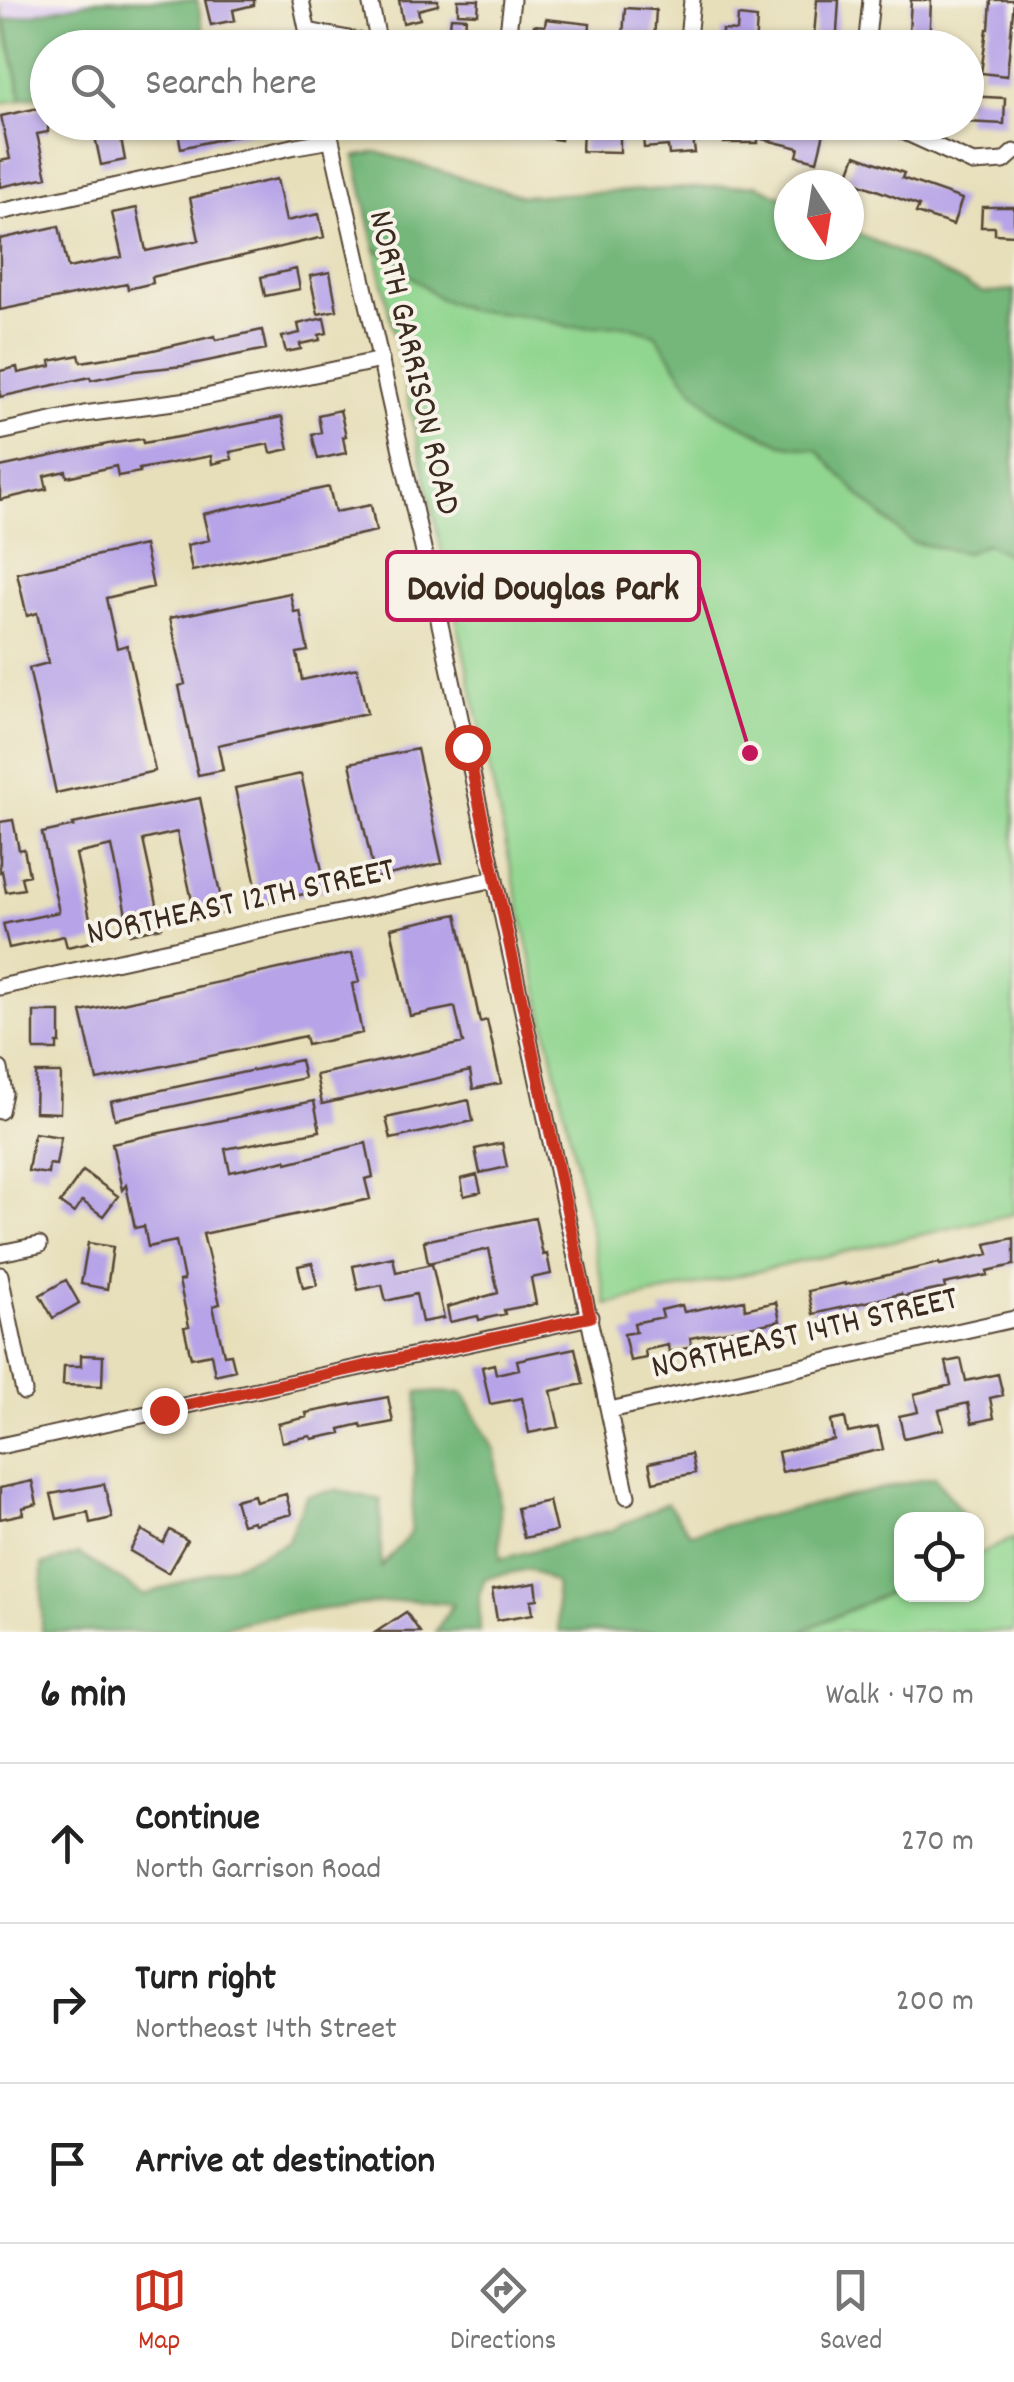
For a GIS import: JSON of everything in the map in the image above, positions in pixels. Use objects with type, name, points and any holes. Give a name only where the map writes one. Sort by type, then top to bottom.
[{"type":"street","points":[[301,0],[308,30]]},
{"type":"street","points":[[370,0],[377,30]]},
{"type":"street","points":[[508,30],[512,0]]},
{"type":"street","points":[[689,30],[692,0]]},
{"type":"street","points":[[868,30],[871,0]]},
{"type":"street","points":[[0,212],[331,140]]},
{"type":"street","name":"NORTH GARRISON ROAD","points":[[331,140],[628,1496]]},
{"type":"street","points":[[923,140],[973,163],[1009,157]]},
{"type":"street","points":[[0,432],[84,414],[196,399],[381,360]]},
{"type":"street","name":"NORTHEAST 12TH STREET","points":[[0,987],[495,878]]},
{"type":"street","points":[[0,1069],[4,1094],[0,1111]]},
{"type":"street","points":[[0,1253],[39,1245]]},
{"type":"street","points":[[0,1275],[24,1392]]},
{"type":"street","points":[[0,1446],[590,1317]]},
{"type":"street","name":"NORTHEAST 14TH STREET","points":[[610,1410],[1014,1319]]},
{"type":"shaded area","points":[[1,0],[98,0],[5,20]]},
{"type":"green space","points":[[98,0],[197,0],[203,30],[30,30],[30,97],[22,99],[5,20]]},
{"type":"green space","points":[[0,6],[22,99],[0,104]]},
{"type":"green space","points":[[377,152],[522,196],[757,185],[774,193],[774,260],[864,260],[864,236],[984,293],[1014,290],[1014,1214],[607,1305],[355,157]]},
{"type":"green space","points":[[377,152],[522,196],[757,185],[774,193],[774,260],[864,260],[864,236],[984,293],[1014,290],[1014,558],[987,544],[966,553],[911,542],[817,450],[782,444],[718,414],[690,386],[655,334],[624,325],[570,327],[534,317],[469,310],[440,299],[375,248],[355,157]]},
{"type":"green space","points":[[418,1392],[463,1393],[495,1451],[500,1559],[612,1530],[667,1503],[690,1533],[935,1477],[962,1512],[894,1512],[894,1590],[800,1632],[559,1632],[555,1583],[529,1569],[485,1578],[479,1595],[480,1632],[435,1632],[453,1604],[410,1600],[265,1617],[203,1632],[42,1632],[42,1565],[79,1554],[144,1595],[245,1561],[287,1542],[306,1496],[336,1490],[381,1500],[381,1567],[411,1533]]},
{"type":"green space","points":[[1014,1538],[1014,1632],[800,1632],[894,1590],[894,1602],[984,1602],[984,1552]]},
{"type":"building","points":[[205,0],[254,0],[254,5],[233,10],[235,20],[211,25]]},
{"type":"building","points":[[399,0],[438,0],[438,5],[418,10],[420,19],[403,23]]},
{"type":"building","points":[[458,0],[479,0],[478,14],[458,13]]},
{"type":"building","points":[[817,0],[839,0],[837,30],[814,30]]},
{"type":"building","points":[[911,0],[931,0],[930,30],[909,30]]},
{"type":"building","points":[[991,0],[1014,0],[1007,76],[984,73]]},
{"type":"building","points":[[625,8],[656,10],[655,30],[623,30]]},
{"type":"building","points":[[738,16],[757,18],[756,30],[737,30]]},
{"type":"building","points":[[451,17],[466,18],[465,30],[450,30]]},
{"type":"building","points":[[546,19],[590,24],[590,30],[534,30],[534,25],[545,26]]},
{"type":"building","points":[[984,97],[1005,98],[1004,124],[984,123]]},
{"type":"building","points":[[30,110],[30,140],[38,140],[47,177],[0,187],[0,161],[10,159],[1,116]]},
{"type":"building","points":[[96,140],[121,140],[125,160],[101,165]]},
{"type":"building","points":[[179,140],[216,140],[181,148]]},
{"type":"building","points":[[582,140],[620,140],[620,152],[582,151]]},
{"type":"building","points":[[643,140],[693,140],[695,153],[669,155],[668,146],[644,148]]},
{"type":"building","points":[[724,140],[758,140],[758,143]]},
{"type":"building","points":[[766,140],[822,140],[817,161],[797,156],[799,148]]},
{"type":"building","points":[[856,155],[904,173],[902,178],[962,199],[953,225],[916,213],[919,206],[864,185],[864,170],[850,170]]},
{"type":"building","points":[[277,179],[286,221],[319,214],[324,237],[152,277],[153,283],[128,289],[127,284],[0,310],[0,239],[59,226],[68,268],[122,257],[112,213],[137,208],[146,251],[199,240],[190,198]]},
{"type":"building","points":[[982,207],[1014,207],[1014,235],[995,234],[995,227],[981,227]]},
{"type":"building","points":[[296,269],[300,289],[265,296],[261,277]]},
{"type":"building","points":[[330,272],[337,310],[318,314],[310,276]]},
{"type":"building","points":[[324,318],[327,333],[319,335],[320,340],[286,352],[282,337],[300,333],[298,324]]},
{"type":"building","points":[[262,330],[266,349],[183,366],[91,380],[90,377],[0,397],[0,371],[17,367],[18,373],[79,355],[81,362]]},
{"type":"building","points":[[340,410],[346,453],[318,459],[312,434],[321,432],[318,415]]},
{"type":"building","points":[[282,417],[289,449],[271,453],[269,444],[230,452],[232,459],[212,464],[211,456],[118,476],[116,466],[67,477],[66,471],[44,476],[47,489],[0,500],[0,467],[108,444],[142,439],[143,443]]},
{"type":"building","points":[[329,487],[335,512],[371,505],[376,531],[192,571],[187,545],[209,540],[203,514]]},
{"type":"building","points":[[144,545],[153,587],[106,598],[117,648],[127,645],[155,771],[56,793],[29,668],[48,663],[37,613],[27,616],[17,573]]},
{"type":"building","points":[[290,593],[294,612],[300,611],[308,651],[297,653],[302,680],[357,668],[367,713],[218,745],[223,770],[198,775],[179,686],[185,684],[170,618]]},
{"type":"building","points":[[417,749],[442,863],[375,878],[350,763]]},
{"type":"building","points":[[301,774],[326,889],[260,904],[235,788]]},
{"type":"building","points":[[200,798],[224,913],[196,919],[177,832],[143,840],[162,927],[130,934],[112,846],[76,854],[95,941],[67,947],[64,936],[9,948],[3,924],[59,912],[42,833]]},
{"type":"building","points":[[13,820],[29,875],[21,877],[24,889],[6,892],[0,872],[0,822]]},
{"type":"building","points":[[457,914],[480,1022],[487,1020],[501,1083],[473,1089],[470,1071],[322,1104],[316,1075],[463,1043],[455,1007],[410,1016],[391,928]]},
{"type":"building","points":[[352,953],[359,982],[352,984],[362,1033],[307,1045],[305,1036],[97,1080],[81,1012]]},
{"type":"building","points":[[34,1012],[60,1012],[57,1050],[34,1050]]},
{"type":"building","points":[[300,1060],[304,1078],[115,1119],[111,1101]]},
{"type":"building","points":[[36,1073],[61,1073],[60,1113],[35,1112]]},
{"type":"building","points":[[469,1100],[473,1121],[391,1139],[386,1118]]},
{"type":"building","points":[[314,1101],[320,1131],[225,1149],[230,1172],[286,1160],[287,1163],[366,1143],[373,1177],[365,1179],[370,1199],[203,1234],[220,1304],[213,1306],[224,1355],[231,1354],[235,1370],[215,1375],[211,1354],[191,1358],[184,1327],[189,1326],[179,1281],[184,1280],[176,1241],[148,1247],[144,1226],[135,1228],[112,1143]]},
{"type":"building","points":[[34,1133],[61,1137],[56,1165],[49,1164],[48,1174],[28,1171]]},
{"type":"building","points":[[502,1143],[507,1167],[480,1173],[475,1149]]},
{"type":"building","points":[[83,1171],[118,1196],[103,1216],[82,1201],[74,1213],[60,1203]]},
{"type":"building","points":[[477,1175],[481,1192],[464,1196],[461,1179]]},
{"type":"building","points":[[535,1218],[551,1274],[531,1278],[536,1304],[479,1320],[478,1316],[450,1322],[447,1307],[498,1293],[489,1249],[428,1263],[424,1241]]},
{"type":"building","points":[[1014,1238],[1014,1265],[987,1271],[988,1275],[944,1284],[945,1288],[813,1314],[808,1291],[989,1254],[986,1244]]},
{"type":"building","points":[[88,1243],[113,1247],[107,1289],[81,1284]]},
{"type":"building","points":[[393,1257],[396,1272],[432,1264],[444,1318],[422,1322],[416,1294],[386,1301],[382,1285],[358,1290],[353,1266]]},
{"type":"building","points":[[312,1263],[317,1285],[303,1288],[298,1266]]},
{"type":"building","points":[[66,1280],[79,1303],[53,1318],[40,1295]]},
{"type":"building","points":[[744,1300],[745,1309],[776,1302],[780,1321],[690,1338],[692,1347],[669,1352],[668,1345],[645,1350],[646,1358],[630,1361],[624,1334],[636,1332],[634,1323],[663,1317],[661,1310],[682,1305],[684,1312]]},
{"type":"building","points":[[575,1348],[583,1384],[551,1391],[559,1427],[529,1433],[522,1398],[490,1404],[482,1367],[494,1364],[496,1374],[519,1369],[517,1360]]},
{"type":"building","points":[[81,1355],[103,1356],[102,1386],[63,1385],[64,1366],[81,1366]]},
{"type":"building","points":[[961,1359],[966,1381],[998,1374],[1003,1395],[990,1398],[994,1418],[972,1423],[968,1403],[939,1410],[944,1429],[904,1438],[899,1416],[918,1412],[914,1394],[951,1385],[946,1362]]},
{"type":"building","points":[[388,1397],[393,1422],[362,1428],[361,1424],[340,1429],[341,1433],[282,1442],[278,1424],[307,1417],[306,1413]]},
{"type":"building","points":[[845,1418],[848,1433],[878,1427],[883,1449],[782,1472],[778,1452],[834,1440],[831,1421]]},
{"type":"building","points":[[691,1454],[695,1473],[653,1482],[649,1463]]},
{"type":"building","points":[[32,1481],[37,1504],[22,1508],[23,1514],[0,1519],[0,1488]]},
{"type":"building","points":[[104,1484],[112,1518],[90,1523],[88,1512],[57,1519],[51,1494]]},
{"type":"building","points":[[286,1494],[291,1514],[242,1524],[235,1500],[254,1495],[256,1502]]},
{"type":"building","points":[[549,1501],[556,1531],[524,1538],[517,1508]]},
{"type":"building","points":[[142,1530],[163,1543],[170,1530],[187,1540],[168,1573],[130,1551]]},
{"type":"building","points":[[536,1583],[538,1599],[531,1600],[533,1614],[497,1620],[492,1590]]},
{"type":"building","points":[[406,1612],[420,1632],[376,1632]]},
{"type":"place","name":"David Douglas Park","points":[[750,753]]},
{"type":"route","points":[[164,1410],[590,1317],[467,747]]}]
